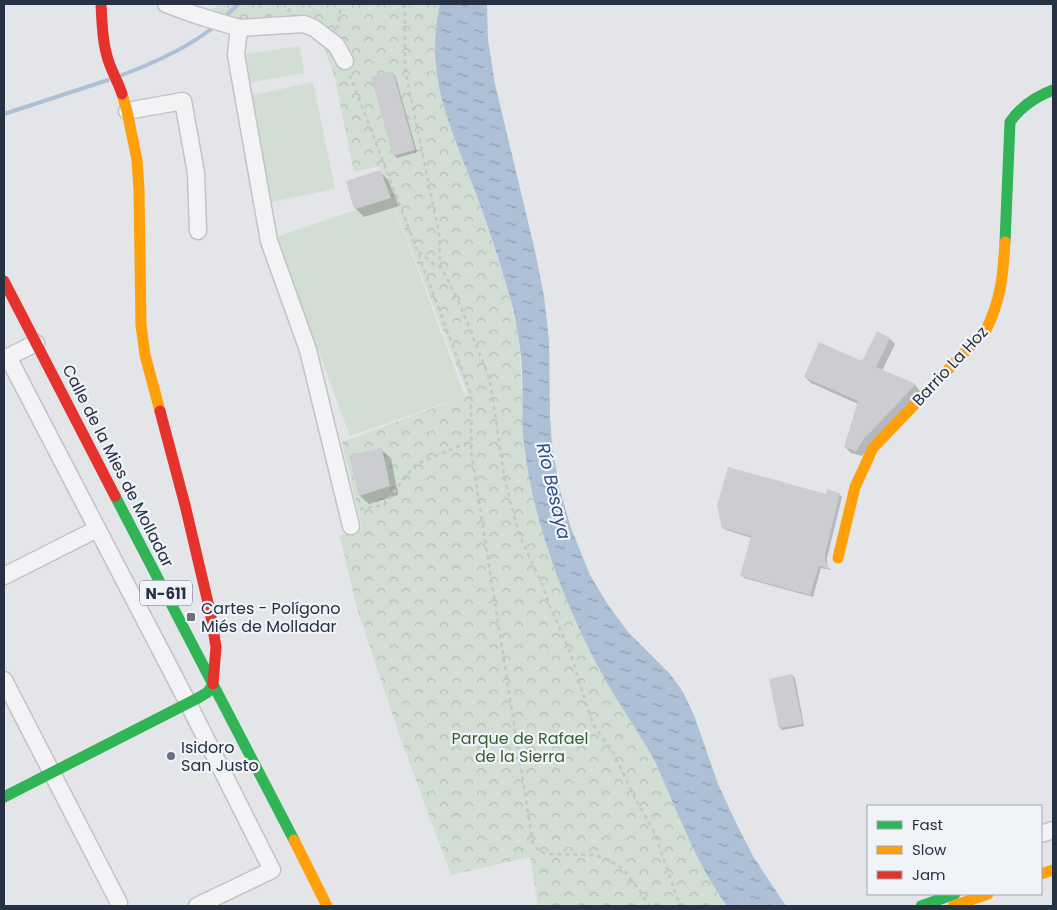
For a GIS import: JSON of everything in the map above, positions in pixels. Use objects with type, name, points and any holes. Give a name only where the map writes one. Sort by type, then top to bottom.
[{"type":"main road","points":[[4,797],[188,703],[208,692],[213,684],[216,647],[210,611],[185,506],[145,355],[141,325],[140,190],[134,140],[118,82],[107,58],[102,4]]},
{"type":"main road","name":"Barrio La Hoz","points":[[838,558],[855,487],[873,448],[986,330],[994,314],[1000,294],[1004,264],[1008,206],[1010,122],[1018,110],[1034,98],[1053,90]]},
{"type":"main road","name":"Calle de la Mies de Molladar","points":[[4,281],[327,906]]},
{"type":"main road","points":[[921,906],[952,895]]},
{"type":"main road","points":[[953,906],[985,895]]},
{"type":"street","points":[[166,4],[199,9],[212,19],[235,28],[304,24],[324,34],[336,45],[345,62]]},
{"type":"street","points":[[235,28],[236,55],[269,241],[308,350],[349,518]]},
{"type":"street","points":[[127,111],[183,101],[196,173],[198,231]]},
{"type":"street","points":[[36,344],[6,358],[98,529],[272,870],[197,906]]},
{"type":"street","points":[[4,576],[98,529]]},
{"type":"street","points":[[4,680],[119,903]]},
{"type":"path","points":[[324,34],[338,27],[341,4]]},
{"type":"path","points":[[405,4],[405,70],[439,233],[441,268],[461,308],[488,375],[503,469],[521,539],[544,588],[548,602],[570,652],[595,727],[614,754],[654,832],[680,906]]},
{"type":"path","points":[[345,62],[471,394],[472,451],[533,844],[538,850],[546,854],[594,855],[609,860],[622,868],[649,906]]},
{"type":"path","points":[[418,252],[441,268]]},
{"type":"path","points":[[349,518],[384,505],[415,465],[471,441]]},
{"type":"green space","name":"Parque de Rafael de la Sierra","points":[[218,4],[441,4],[436,26],[435,48],[440,90],[445,111],[494,246],[515,319],[519,338],[525,453],[541,527],[568,602],[592,653],[649,752],[717,892],[727,906],[538,906],[530,857],[451,875],[399,734],[357,608],[340,536],[362,527],[342,442],[468,395],[379,166],[354,172],[334,75],[313,19],[237,20],[212,10]]},
{"type":"green space","points":[[300,46],[304,73],[249,83],[246,54]]},
{"type":"green space","points":[[313,82],[335,189],[271,202],[249,96]]},
{"type":"green space","points":[[391,198],[465,396],[350,436],[276,237]]},
{"type":"water","name":"Río Besaya","points":[[440,4],[487,4],[488,40],[495,84],[544,296],[549,340],[552,444],[559,487],[571,528],[590,575],[608,605],[628,632],[670,674],[683,692],[694,715],[718,784],[737,825],[753,856],[786,906],[727,906],[695,852],[656,764],[594,659],[562,589],[538,517],[528,471],[523,435],[521,354],[513,310],[488,228],[448,119],[437,75],[435,53],[436,29]]},
{"type":"building","points":[[393,71],[415,150],[393,156],[371,77]]},
{"type":"building","points":[[380,170],[391,198],[354,209],[346,181]]},
{"type":"building","points":[[877,331],[890,338],[876,367],[916,384],[864,439],[856,451],[844,447],[858,401],[804,377],[819,342],[862,361]]},
{"type":"building","points":[[382,448],[390,486],[359,496],[349,455]]},
{"type":"building","points":[[728,467],[826,494],[827,489],[840,493],[825,555],[825,561],[829,569],[819,566],[810,595],[740,576],[751,536],[722,528],[717,506]]},
{"type":"building","points":[[792,674],[803,724],[779,728],[769,679]]},
{"type":"waterway","points":[[224,18],[238,4]]},
{"type":"waterway","points":[[122,75],[170,54],[194,41],[215,26]]},
{"type":"waterway","points":[[4,114],[108,80]]},
{"type":"traffic: fast","points":[[1005,242],[1010,122],[1029,103],[1053,90]]},
{"type":"traffic: fast","points":[[115,496],[294,840]]},
{"type":"traffic: fast","points":[[4,797],[198,698],[208,692],[213,684]]},
{"type":"traffic: fast","points":[[921,906],[952,895]]},
{"type":"traffic: slow","points":[[122,94],[137,160],[141,325],[145,355],[160,411]]},
{"type":"traffic: slow","points":[[838,558],[855,487],[873,448],[986,330],[995,308],[1000,287],[1005,242]]},
{"type":"traffic: slow","points":[[294,840],[327,906]]},
{"type":"traffic: slow","points":[[1042,874],[1053,870]]},
{"type":"traffic: slow","points":[[953,906],[985,895]]},
{"type":"traffic: jam","points":[[101,4],[105,50],[122,94]]},
{"type":"traffic: jam","points":[[4,281],[115,496]]},
{"type":"traffic: jam","points":[[160,411],[210,611],[216,647],[213,684]]},
{"type":"place","name":"Cartes - Polígono Miés de Molladar","points":[[191,617]]},
{"type":"place","name":"Isidoro San Justo","points":[[171,756]]}]
